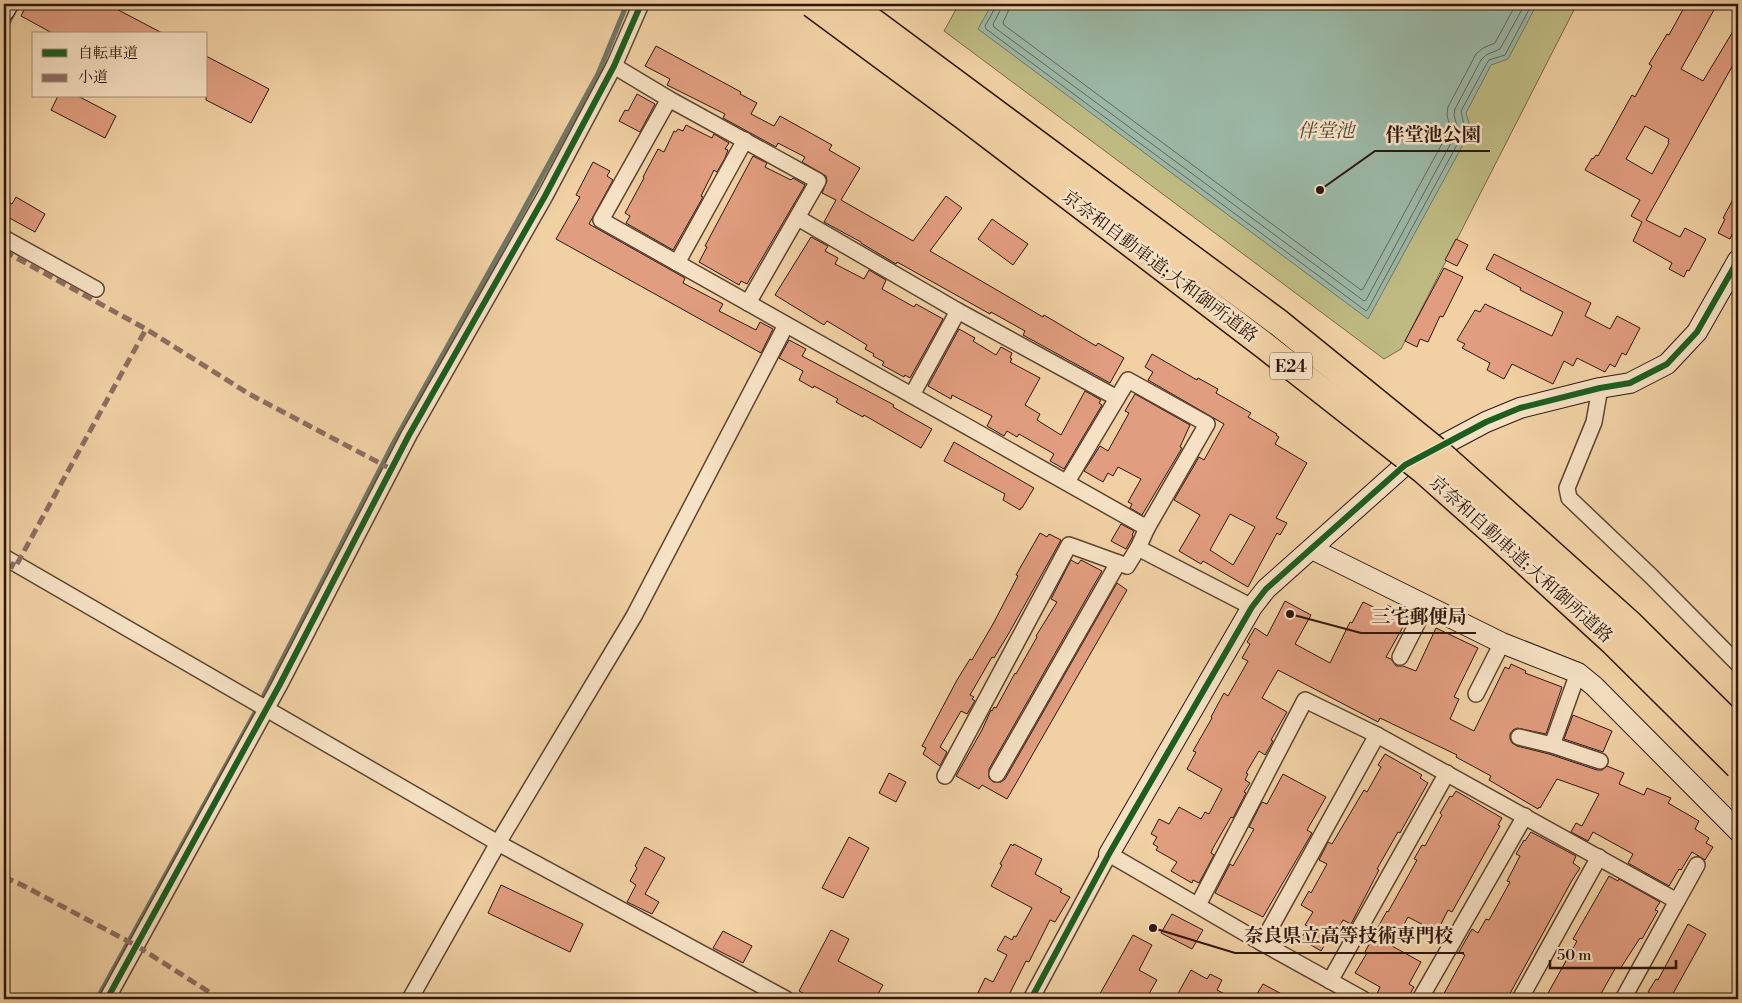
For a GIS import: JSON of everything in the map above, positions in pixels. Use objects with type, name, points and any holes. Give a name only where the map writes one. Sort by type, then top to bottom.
[{"type":"highway","name":"京奈和自動車道;大和御所道路","points":[[812,4],[965,117],[1257,340],[1423,470],[1496,534],[1613,642],[1738,766]]},
{"type":"highway","name":"京奈和自動車道;大和御所道路","points":[[849,4],[1279,323],[1438,452],[1630,624],[1738,731]]},
{"type":"street","points":[[4,11],[8,4]]},
{"type":"street","points":[[107,999],[266,708],[409,435],[546,196],[614,66],[641,4]]},
{"type":"street","points":[[614,66],[669,99],[818,181],[748,303]]},
{"type":"street","points":[[669,99],[601,220],[1148,528]]},
{"type":"street","points":[[677,263],[745,140]]},
{"type":"street","points":[[798,218],[958,311],[1117,398]]},
{"type":"street","points":[[4,238],[96,288]]},
{"type":"street","points":[[1031,999],[1110,854],[1252,608],[1266,589],[1406,465],[1422,456],[1486,422],[1520,408],[1600,388],[1630,383],[1667,364],[1697,332],[1738,260]]},
{"type":"street","points":[[912,395],[958,311]]},
{"type":"street","points":[[410,999],[498,843],[634,616],[786,325]]},
{"type":"street","points":[[945,776],[1069,545],[1127,566],[1207,424],[1128,380],[1067,482]]},
{"type":"street","points":[[1600,388],[1594,422],[1567,488],[1569,498],[1651,576],[1738,664]]},
{"type":"street","points":[[1138,548],[1252,608]]},
{"type":"street","points":[[1312,549],[1502,643],[1578,674],[1594,686],[1738,830]]},
{"type":"street","points":[[4,556],[498,843],[781,998]]},
{"type":"street","points":[[997,774],[1118,563]]},
{"type":"street","points":[[1400,657],[1426,606]]},
{"type":"street","points":[[1476,694],[1502,643]]},
{"type":"street","points":[[1552,745],[1578,674]]},
{"type":"street","points":[[1198,905],[1305,700],[1377,735],[1600,856],[1678,901]]},
{"type":"street","points":[[1262,943],[1377,735]]},
{"type":"street","points":[[1519,737],[1552,745],[1600,761]]},
{"type":"street","points":[[1330,981],[1447,773]]},
{"type":"street","points":[[1420,999],[1525,816]]},
{"type":"street","points":[[1110,854],[1262,943],[1363,999]]},
{"type":"street","points":[[1520,999],[1600,856]]},
{"type":"street","points":[[1623,999],[1697,865]]},
{"type":"shaded area","name":"伴堂池","points":[[959,4],[1577,4],[1401,349],[1384,359],[944,31]]},
{"type":"water","name":"伴堂池","points":[[992,4],[1537,4],[1508,59],[1491,65],[1466,113],[1471,130],[1368,319],[978,29]]},
{"type":"building","points":[[27,4],[107,4],[160,32],[50,32],[21,16]]},
{"type":"building","points":[[1686,4],[1715,4],[1714,10],[1681,69],[1703,81],[1738,23],[1738,56],[1646,220],[1680,237],[1685,228],[1706,239],[1684,277],[1669,269],[1672,263],[1633,241],[1642,222],[1631,216],[1640,200],[1585,170],[1592,158],[1596,155],[1598,156],[1632,95],[1635,97],[1652,66],[1649,64],[1667,34],[1669,35]],"holes":[[[1645,126],[1669,139],[1669,143],[1652,174],[1626,159]]]},
{"type":"building","points":[[656,46],[741,92],[740,94],[757,103],[751,114],[774,126],[780,116],[832,145],[829,150],[860,168],[841,200],[913,241],[946,196],[962,208],[930,251],[1043,317],[1044,315],[1096,346],[1098,343],[1124,358],[1110,383],[1023,335],[1025,331],[991,312],[990,314],[897,262],[896,264],[824,222],[836,200],[822,193],[827,181],[826,176],[802,162],[805,157],[778,143],[776,147],[723,118],[725,114],[667,85],[670,79],[645,66]]},
{"type":"building","points":[[208,57],[269,89],[251,123],[206,100],[208,98]]},
{"type":"building","points":[[637,94],[655,104],[640,132],[619,121],[625,110],[628,111]]},
{"type":"building","points":[[57,98],[82,98],[116,116],[105,138],[51,110]]},
{"type":"building","points":[[686,125],[712,138],[714,134],[729,143],[725,149],[728,150],[725,158],[717,172],[714,170],[701,196],[703,197],[673,250],[626,223],[630,216],[625,213],[658,149],[664,152],[674,131],[676,132],[678,129],[683,131]]},
{"type":"building","points":[[753,156],[767,163],[765,167],[805,185],[747,284],[741,281],[739,285],[699,262],[707,247],[705,246]]},
{"type":"building","points":[[593,162],[610,171],[607,176],[613,180],[589,224],[685,278],[683,283],[723,304],[719,311],[756,330],[760,322],[773,329],[761,353],[556,239],[580,197],[576,195]]},
{"type":"building","points":[[1738,190],[1738,227],[1736,226],[1730,239],[1718,233],[1725,219],[1723,218]]},
{"type":"building","points":[[16,197],[45,214],[35,232],[4,215],[10,203],[12,204]]},
{"type":"building","points":[[992,219],[1028,244],[1013,265],[978,239]]},
{"type":"building","points":[[811,237],[828,246],[825,251],[838,258],[835,264],[864,279],[869,270],[886,280],[882,289],[914,307],[916,304],[943,319],[910,378],[905,375],[904,377],[882,365],[884,362],[865,349],[867,345],[827,321],[824,325],[775,295]]},
{"type":"building","points":[[1456,239],[1468,245],[1457,266],[1445,260]]},
{"type":"building","points":[[1494,254],[1591,303],[1585,316],[1610,329],[1617,316],[1640,328],[1626,355],[1622,353],[1615,367],[1610,364],[1605,372],[1577,358],[1573,366],[1564,361],[1553,384],[1512,364],[1504,379],[1487,370],[1490,363],[1462,348],[1465,344],[1457,340],[1475,310],[1480,312],[1485,304],[1552,336],[1563,312],[1520,290],[1521,288],[1486,269]]},
{"type":"building","points":[[1444,268],[1463,277],[1443,317],[1440,316],[1428,342],[1420,339],[1417,347],[1405,341]]},
{"type":"building","points":[[959,329],[975,338],[973,341],[996,355],[1001,347],[1012,353],[1010,362],[1040,378],[1025,405],[1040,414],[1037,420],[1061,435],[1085,391],[1101,400],[1099,403],[1102,405],[1064,469],[1050,461],[1054,454],[1019,434],[1017,437],[1007,431],[1004,436],[987,426],[992,416],[952,395],[951,399],[928,386]]},
{"type":"building","points":[[789,340],[806,349],[802,356],[894,405],[893,407],[932,429],[921,448],[864,415],[863,417],[836,402],[838,399],[799,380],[803,371],[779,358]]},
{"type":"building","points":[[1152,354],[1197,380],[1198,378],[1218,389],[1216,393],[1251,413],[1248,417],[1277,434],[1279,437],[1275,444],[1307,463],[1276,518],[1287,523],[1280,535],[1277,533],[1248,587],[1203,561],[1201,564],[1179,551],[1200,515],[1174,500],[1199,457],[1204,460],[1224,424],[1148,380],[1153,372],[1145,367]],"holes":[[[1230,514],[1255,527],[1233,565],[1210,550]]]},
{"type":"building","points":[[1135,394],[1190,425],[1180,447],[1182,448],[1142,515],[1130,508],[1132,504],[1128,502],[1141,479],[1118,467],[1113,476],[1108,473],[1103,482],[1084,471],[1100,446],[1108,451],[1129,413],[1125,411]]},
{"type":"building","points":[[954,442],[1034,488],[1020,510],[1003,500],[1005,494],[944,461]]},
{"type":"building","points":[[1121,524],[1134,531],[1126,549],[1111,541]]},
{"type":"building","points":[[1040,533],[1047,537],[1049,534],[1061,540],[1009,633],[994,658],[992,657],[970,695],[974,697],[972,699],[975,701],[967,714],[961,711],[940,747],[947,752],[940,766],[923,754],[926,748],[922,746],[957,680],[970,659],[972,660],[993,624],[1018,576],[1016,575]]},
{"type":"building","points":[[1071,560],[1078,564],[1081,560],[1102,571],[989,769],[989,778],[993,782],[1001,782],[1005,779],[1117,583],[1127,590],[1007,799],[982,785],[979,789],[956,776],[991,710],[994,707],[996,708],[1057,602],[1051,599]]},
{"type":"building","points":[[1285,601],[1311,615],[1295,644],[1330,663],[1350,622],[1352,623],[1363,602],[1384,612],[1387,605],[1403,613],[1402,615],[1408,618],[1386,657],[1391,659],[1396,666],[1403,666],[1416,671],[1436,628],[1478,648],[1454,697],[1459,699],[1450,719],[1474,731],[1505,667],[1509,669],[1511,664],[1526,671],[1525,673],[1562,687],[1546,734],[1517,728],[1510,734],[1512,743],[1597,770],[1602,770],[1607,766],[1624,773],[1619,784],[1644,795],[1647,788],[1671,798],[1668,803],[1699,821],[1695,829],[1709,838],[1706,843],[1713,847],[1705,860],[1692,852],[1669,886],[1628,863],[1633,854],[1593,832],[1588,841],[1571,832],[1576,823],[1582,826],[1599,794],[1557,779],[1538,809],[1489,780],[1491,776],[1456,757],[1457,755],[1380,718],[1378,722],[1278,670],[1262,698],[1287,712],[1265,755],[1259,751],[1246,773],[1248,774],[1245,780],[1250,783],[1233,818],[1231,817],[1213,848],[1211,853],[1214,855],[1199,883],[1193,880],[1192,883],[1171,871],[1177,862],[1156,850],[1158,847],[1153,844],[1157,837],[1151,834],[1159,819],[1169,824],[1179,807],[1201,819],[1205,812],[1209,814],[1222,789],[1187,769],[1196,752],[1193,751],[1224,693],[1228,696],[1248,661],[1242,658],[1250,644],[1247,642],[1255,628],[1267,636]]},
{"type":"building","points":[[1573,715],[1612,731],[1603,752],[1564,739]]},
{"type":"building","points":[[1385,754],[1422,775],[1420,778],[1428,783],[1377,869],[1379,870],[1351,924],[1343,920],[1333,939],[1329,937],[1321,951],[1301,939],[1308,926],[1305,925],[1313,912],[1301,905],[1309,891],[1311,893],[1327,864],[1319,860],[1328,842],[1332,844],[1364,790],[1367,792],[1381,767],[1378,765]]},
{"type":"building","points":[[889,773],[906,782],[896,802],[879,793]]},
{"type":"building","points":[[1283,774],[1326,797],[1307,830],[1312,833],[1263,917],[1215,893],[1230,864],[1233,866],[1254,829],[1249,827],[1262,802],[1267,804]]},
{"type":"building","points":[[1456,791],[1502,818],[1498,825],[1500,826],[1452,912],[1448,910],[1437,932],[1408,917],[1392,946],[1421,962],[1409,984],[1414,987],[1407,999],[1386,999],[1377,994],[1380,987],[1355,973],[1367,953],[1365,952],[1378,927],[1417,860],[1414,859],[1422,845],[1425,846],[1442,815],[1440,813],[1450,796],[1452,797]]},
{"type":"building","points":[[1531,832],[1576,856],[1573,863],[1580,868],[1507,999],[1441,999],[1465,955],[1459,952],[1472,929],[1478,933],[1486,919],[1489,920],[1510,882],[1507,881],[1520,856],[1516,854]]},
{"type":"building","points":[[849,837],[869,848],[843,898],[822,888]]},
{"type":"building","points":[[1011,844],[1042,859],[1035,874],[1062,889],[1060,892],[1070,897],[1055,922],[1050,920],[1029,962],[1026,961],[1007,999],[975,999],[985,978],[993,982],[1007,955],[997,950],[1005,936],[1012,940],[1014,936],[1016,937],[1032,908],[991,886]]},
{"type":"building","points":[[645,847],[665,858],[645,894],[659,902],[652,914],[627,902],[636,885],[630,881]]},
{"type":"building","points":[[1609,876],[1618,881],[1619,879],[1660,902],[1655,910],[1658,911],[1642,939],[1640,938],[1620,969],[1616,967],[1598,999],[1555,999],[1547,995],[1577,941],[1573,939]]},
{"type":"building","points":[[501,885],[583,924],[570,952],[488,913]]},
{"type":"building","points":[[1172,914],[1203,930],[1192,949],[1161,933]]},
{"type":"building","points":[[1688,924],[1706,934],[1670,999],[1661,999],[1648,992],[1656,979],[1658,980]]},
{"type":"building","points":[[831,930],[849,939],[838,961],[883,985],[875,999],[814,999],[799,991]]},
{"type":"building","points":[[723,931],[752,946],[743,963],[713,948]]},
{"type":"building","points":[[1133,935],[1152,945],[1139,970],[1157,980],[1146,999],[1097,999]]},
{"type":"building","points":[[1191,970],[1207,979],[1210,974],[1222,980],[1217,990],[1234,999],[1175,999]]},
{"type":"building","points":[[1263,984],[1291,999],[1254,999]]},
{"type":"waterway","points":[[4,31],[18,4]]},
{"type":"waterway","points":[[264,695],[394,442],[598,74],[627,4]]},
{"type":"waterway","points":[[97,999],[257,709]]},
{"type":"marked path","points":[[4,251],[146,329],[249,394],[391,469]]},
{"type":"marked path","points":[[17,564],[146,329]]},
{"type":"marked path","points":[[4,582],[14,562]]},
{"type":"marked path","points":[[4,877],[137,946],[220,999]]},
{"type":"cycle path","points":[[107,999],[279,686],[409,435],[545,196],[614,66],[641,4]]},
{"type":"cycle path","points":[[1031,999],[1109,854],[1252,607],[1266,589],[1405,465],[1486,422],[1520,408],[1600,388],[1630,383],[1667,364],[1697,332],[1738,260]]},
{"type":"place","name":"伴堂池公園","points":[[1320,190]]},
{"type":"place","name":"三宅郵便局","points":[[1290,614]]},
{"type":"place","name":"奈良県立高等技術専門校","points":[[1153,928]]}]
